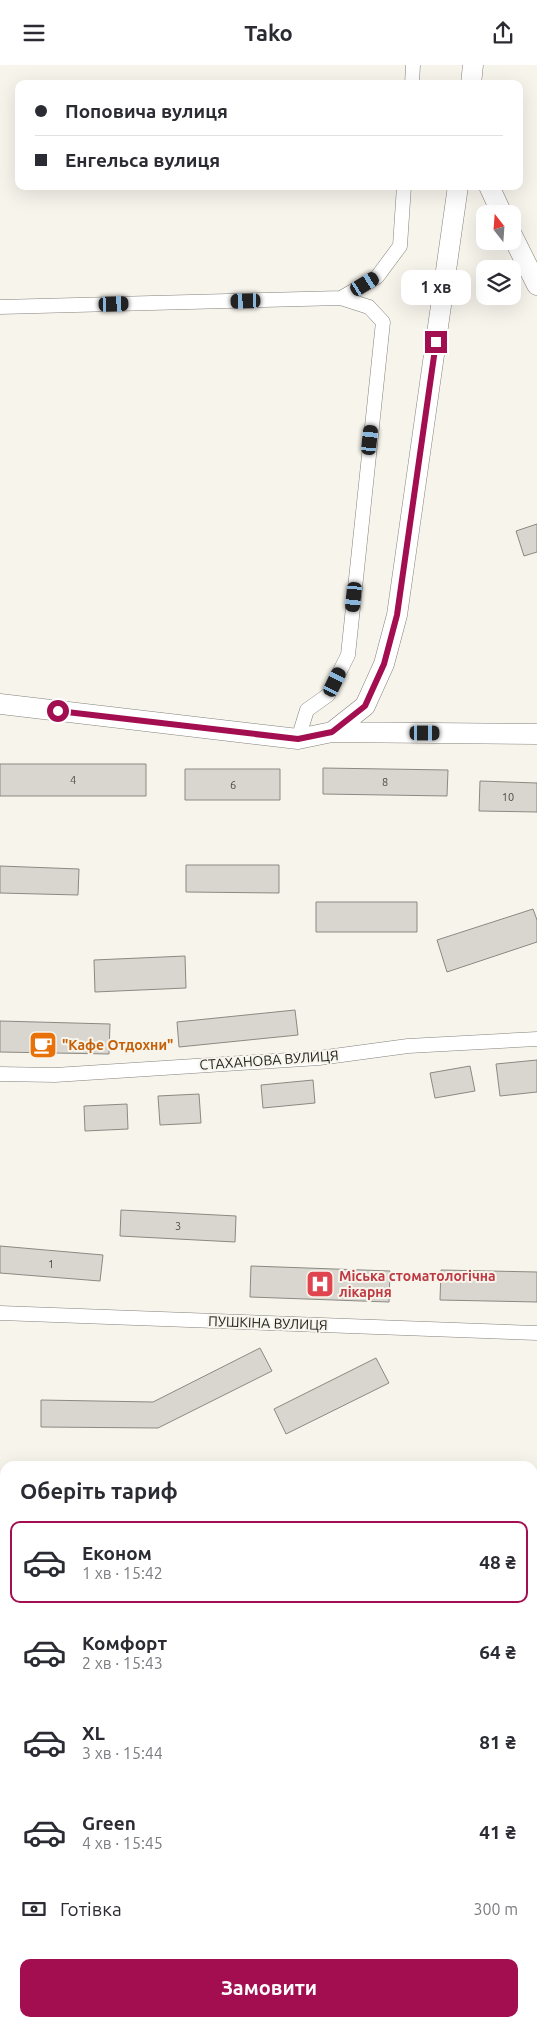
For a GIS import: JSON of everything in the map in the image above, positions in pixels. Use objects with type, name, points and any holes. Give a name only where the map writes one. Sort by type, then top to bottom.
[{"type":"street","points":[[412,80],[413,65]]},
{"type":"street","points":[[472,80],[474,65]]},
{"type":"street","points":[[341,298],[377,277],[400,246],[404,190]]},
{"type":"street","points":[[332,732],[365,706],[384,664],[397,615],[457,190]]},
{"type":"street","points":[[491,190],[498,205]]},
{"type":"street","points":[[520,250],[537,285]]},
{"type":"street","points":[[0,307],[341,298],[369,307],[383,322],[348,655],[328,695],[307,710],[298,739]]},
{"type":"street","points":[[0,704],[298,739],[332,732],[537,734]]},
{"type":"street","name":"СТАХАНОВА ВУЛИЦЯ","points":[[0,1074],[55,1075],[319,1058],[408,1046],[537,1039]]},
{"type":"street","name":"ПУШКІНА ВУЛИЦЯ","points":[[0,1313],[537,1333]]},
{"type":"building","points":[[537,524],[537,552],[524,556],[516,531]]},
{"type":"building","points":[[0,764],[146,764],[146,796],[0,796]]},
{"type":"building","points":[[323,768],[448,770],[447,796],[323,794]]},
{"type":"building","points":[[185,769],[280,769],[280,800],[185,800]]},
{"type":"building","points":[[480,781],[537,783],[537,812],[479,811]]},
{"type":"building","points":[[186,865],[279,865],[279,893],[186,892]]},
{"type":"building","points":[[0,866],[79,869],[78,895],[0,893]]},
{"type":"building","points":[[316,902],[417,902],[417,932],[316,932]]},
{"type":"building","points":[[533,909],[537,920],[537,942],[447,972],[437,940]]},
{"type":"building","points":[[185,956],[186,988],[95,992],[94,960]]},
{"type":"building","points":[[295,1010],[298,1035],[179,1047],[177,1022]]},
{"type":"building","points":[[0,1021],[110,1024],[109,1054],[0,1052]]},
{"type":"building","points":[[537,1060],[537,1092],[500,1096],[496,1064]]},
{"type":"building","points":[[470,1066],[475,1091],[435,1098],[430,1073]]},
{"type":"building","points":[[313,1080],[315,1103],[263,1108],[261,1085]]},
{"type":"building","points":[[199,1094],[201,1123],[160,1125],[158,1096]]},
{"type":"building","points":[[127,1104],[128,1129],[85,1131],[84,1106]]},
{"type":"building","points":[[121,1210],[236,1216],[235,1242],[120,1236]]},
{"type":"building","points":[[0,1246],[103,1255],[100,1281],[0,1273]]},
{"type":"building","name":"Міська стоматологічна лікарня","points":[[251,1266],[390,1271],[389,1302],[250,1297]]},
{"type":"building","points":[[441,1270],[537,1272],[537,1302],[440,1300]]},
{"type":"building","points":[[260,1348],[272,1371],[158,1428],[41,1427],[41,1400],[153,1402]]},
{"type":"building","points":[[376,1358],[389,1383],[286,1434],[274,1409]]},
{"type":"place","name":"\"Кафе Отдохни\"","points":[[43,1045]]},
{"type":"place","name":"Міська стоматологічна лікарня","points":[[320,1284]]},
{"type":"route","points":[[58,711],[250,735],[298,739],[332,732],[365,706],[384,664],[397,615],[436,342]]}]
